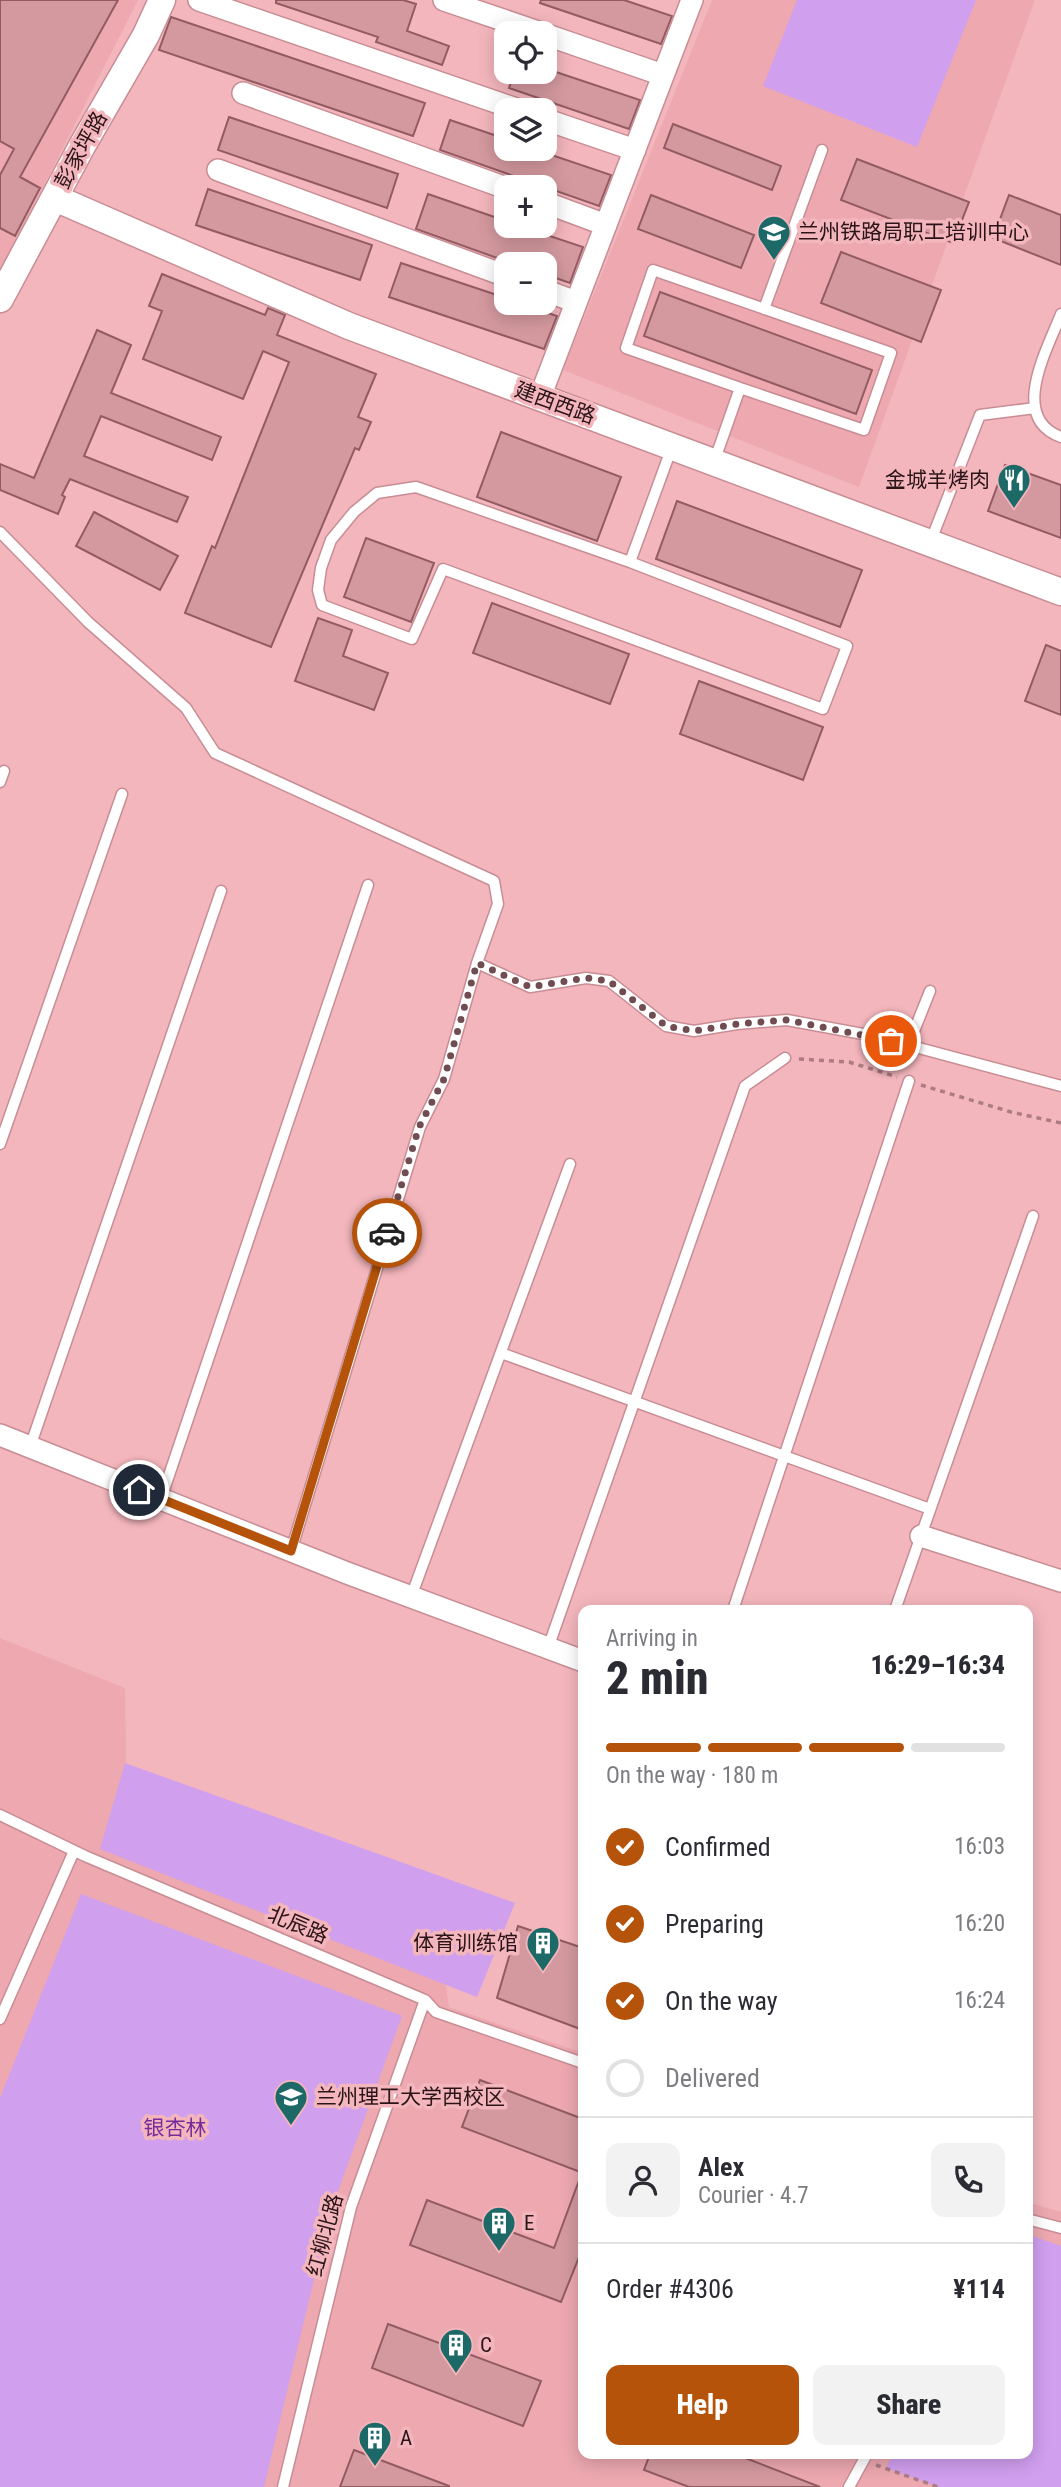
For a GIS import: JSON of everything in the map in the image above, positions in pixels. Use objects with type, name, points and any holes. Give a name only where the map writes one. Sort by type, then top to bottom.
[{"type":"street","name":"彭家坪路","points":[[0,299],[146,35],[162,0]]},
{"type":"street","points":[[199,0],[494,101]]},
{"type":"street","points":[[444,0],[505,21]]},
{"type":"street","points":[[540,397],[692,0]]},
{"type":"street","points":[[557,39],[663,75]]},
{"type":"street","points":[[243,93],[494,184]]},
{"type":"street","points":[[557,123],[635,150]]},
{"type":"street","points":[[218,170],[494,272]]},
{"type":"street","name":"建西西路","points":[[55,198],[349,326],[1061,592]]},
{"type":"street","points":[[557,207],[606,225]]},
{"type":"street","points":[[557,295],[576,302]]},
{"type":"street","points":[[0,1435],[291,1551],[578,1659]]},
{"type":"street","points":[[921,1536],[1061,1581]]},
{"type":"lane","points":[[764,309],[822,150]]},
{"type":"lane","points":[[653,270],[891,353],[864,430],[740,388],[626,348],[653,270]]},
{"type":"lane","points":[[1061,314],[1035,382],[1035,408],[1044,426],[1052,434],[1061,437]]},
{"type":"lane","points":[[714,462],[740,388]]},
{"type":"lane","points":[[930,543],[980,415],[1035,408]]},
{"type":"lane","points":[[630,562],[672,447]]},
{"type":"lane","points":[[416,487],[630,562],[847,646],[823,709],[443,569],[412,639],[322,605],[318,590],[321,569],[331,540],[354,512],[377,493],[416,487]]},
{"type":"lane","points":[[0,533],[88,622],[186,708],[215,753],[494,881],[498,904],[477,963],[444,1079],[419,1127],[291,1551]]},
{"type":"lane","points":[[0,1144],[122,794]]},
{"type":"lane","points":[[160,1499],[368,885]]},
{"type":"lane","points":[[30,1447],[221,891]]},
{"type":"lane","points":[[477,963],[530,987],[586,978],[609,981],[666,1026],[694,1031],[787,1020],[874,1036],[1061,1086]]},
{"type":"lane","points":[[908,1046],[930,991]]},
{"type":"lane","points":[[548,1648],[745,1086],[785,1058]]},
{"type":"lane","points":[[735,1605],[909,1081]]},
{"type":"lane","points":[[411,1597],[570,1164]]},
{"type":"lane","points":[[897,1605],[1033,1216]]},
{"type":"lane","points":[[501,1353],[930,1509]]},
{"type":"lane","name":"北辰路","points":[[0,1815],[74,1851],[425,2000],[436,2012],[578,2061]]},
{"type":"lane","points":[[0,2019],[74,1851]]},
{"type":"lane","name":"红柳北路","points":[[284,2487],[351,2207],[425,2000]]},
{"type":"lane","points":[[1033,2220],[1061,2228]]},
{"type":"lane","points":[[849,2487],[865,2459]]},
{"type":"path","points":[[871,2459],[938,2487]]},
{"type":"shaded area","points":[[0,0],[138,0],[0,272]]},
{"type":"shaded area","name":"兰州铁路局职工培训中心","points":[[712,0],[1035,0],[859,487],[563,370]]},
{"type":"shaded area","name":"兰州理工大学西校区","points":[[0,1638],[125,1688],[126,1763],[116,1845],[445,1978],[449,2007],[578,2051],[578,2459],[1033,2459],[1033,2204],[1061,2212],[1061,2487],[0,2487]]},
{"type":"green space","points":[[797,0],[976,0],[917,147],[763,86]]},
{"type":"green space","points":[[125,1763],[515,1903],[477,1997],[100,1849]]},
{"type":"green space","name":"银杏林","points":[[81,1894],[402,2016],[330,2213],[264,2487],[0,2487],[0,2098]]},
{"type":"green space","points":[[1033,2236],[1061,2246],[1061,2487],[938,2487],[886,2468],[890,2459],[1033,2459]]},
{"type":"building","points":[[0,0],[118,0],[20,177],[40,188],[15,236],[0,228],[0,175],[14,149],[0,141]]},
{"type":"building","points":[[276,0],[403,0],[416,4],[407,31],[449,46],[442,65],[376,42],[378,37],[276,3]]},
{"type":"building","points":[[541,0],[624,0],[672,16],[661,44],[540,3]]},
{"type":"building","points":[[171,17],[425,103],[413,136],[159,50]]},
{"type":"building","points":[[557,72],[640,100],[629,129],[557,104],[557,98],[538,98],[509,88],[510,84],[557,84]]},
{"type":"building","points":[[229,117],[398,174],[387,208],[218,150]]},
{"type":"building","points":[[450,120],[494,135],[494,161],[557,161],[557,157],[611,175],[599,206],[557,191],[557,175],[511,175],[440,150]]},
{"type":"building","points":[[673,124],[781,166],[772,190],[664,148]]},
{"type":"building","points":[[857,159],[969,202],[953,243],[841,200]]},
{"type":"building","points":[[208,189],[372,245],[360,280],[196,225]]},
{"type":"building","points":[[428,194],[494,217],[494,238],[556,238],[583,247],[570,283],[557,278],[557,252],[494,252],[494,257],[416,229]]},
{"type":"building","points":[[651,195],[754,235],[741,268],[638,229]]},
{"type":"building","points":[[1009,195],[1061,215],[1061,265],[993,238]]},
{"type":"building","points":[[841,252],[941,290],[921,342],[821,303]]},
{"type":"building","points":[[401,263],[494,294],[494,315],[557,316],[544,349],[389,297]]},
{"type":"building","points":[[162,274],[265,315],[268,308],[285,315],[277,335],[376,374],[358,417],[371,422],[359,450],[355,448],[271,647],[185,613],[212,546],[215,548],[289,362],[263,351],[243,399],[143,359],[162,311],[149,306]]},
{"type":"building","points":[[660,292],[872,370],[856,414],[644,336]]},
{"type":"building","points":[[97,330],[131,345],[111,393],[221,437],[212,460],[101,416],[84,456],[188,497],[177,522],[70,479],[62,495],[65,497],[58,514],[0,490],[0,464],[34,478]]},
{"type":"building","points":[[501,432],[621,477],[597,541],[477,497]]},
{"type":"building","points":[[1005,465],[1061,485],[1061,538],[988,511]]},
{"type":"building","points":[[677,501],[862,570],[840,627],[656,559]]},
{"type":"building","points":[[94,512],[178,556],[160,590],[76,546]]},
{"type":"building","points":[[366,538],[434,563],[411,622],[344,597]]},
{"type":"building","points":[[492,603],[629,654],[610,704],[473,653]]},
{"type":"building","points":[[318,618],[352,630],[343,656],[388,673],[374,710],[295,681]]},
{"type":"building","points":[[1046,645],[1061,651],[1061,715],[1025,701]]},
{"type":"building","points":[[699,681],[823,727],[803,780],[680,734]]},
{"type":"building","name":"体育训练馆","points":[[518,1926],[578,1946],[578,2028],[497,1998]]},
{"type":"building","points":[[480,2080],[578,2117],[578,2171],[462,2127]]},
{"type":"building","name":"E","points":[[578,2183],[578,2260],[561,2302],[410,2245],[427,2200],[554,2248]]},
{"type":"building","name":"C","points":[[388,2324],[541,2381],[523,2426],[372,2368]]},
{"type":"building","name":"A","points":[[354,2450],[449,2486],[449,2487],[340,2487]]},
{"type":"building","points":[[648,2459],[748,2459],[820,2487],[689,2487],[644,2470]]},
{"type":"way so far","points":[[387,1233],[419,1127],[444,1079],[477,963],[500,971],[530,987],[586,978],[609,981],[666,1026],[694,1031],[787,1020],[891,1041]]},
{"type":"place","name":"兰州铁路局职工培训中心","points":[[774,262]]},
{"type":"place","name":"金城羊烤肉","points":[[1014,510]]},
{"type":"place","name":"体育训练馆","points":[[543,1973]]},
{"type":"place","name":"兰州理工大学西校区","points":[[291,2127]]},
{"type":"place","name":"E","points":[[499,2253]]},
{"type":"place","name":"C","points":[[456,2375]]},
{"type":"place","name":"A","points":[[375,2468]]},
{"type":"route","points":[[139,1490],[291,1551],[387,1233]]}]
